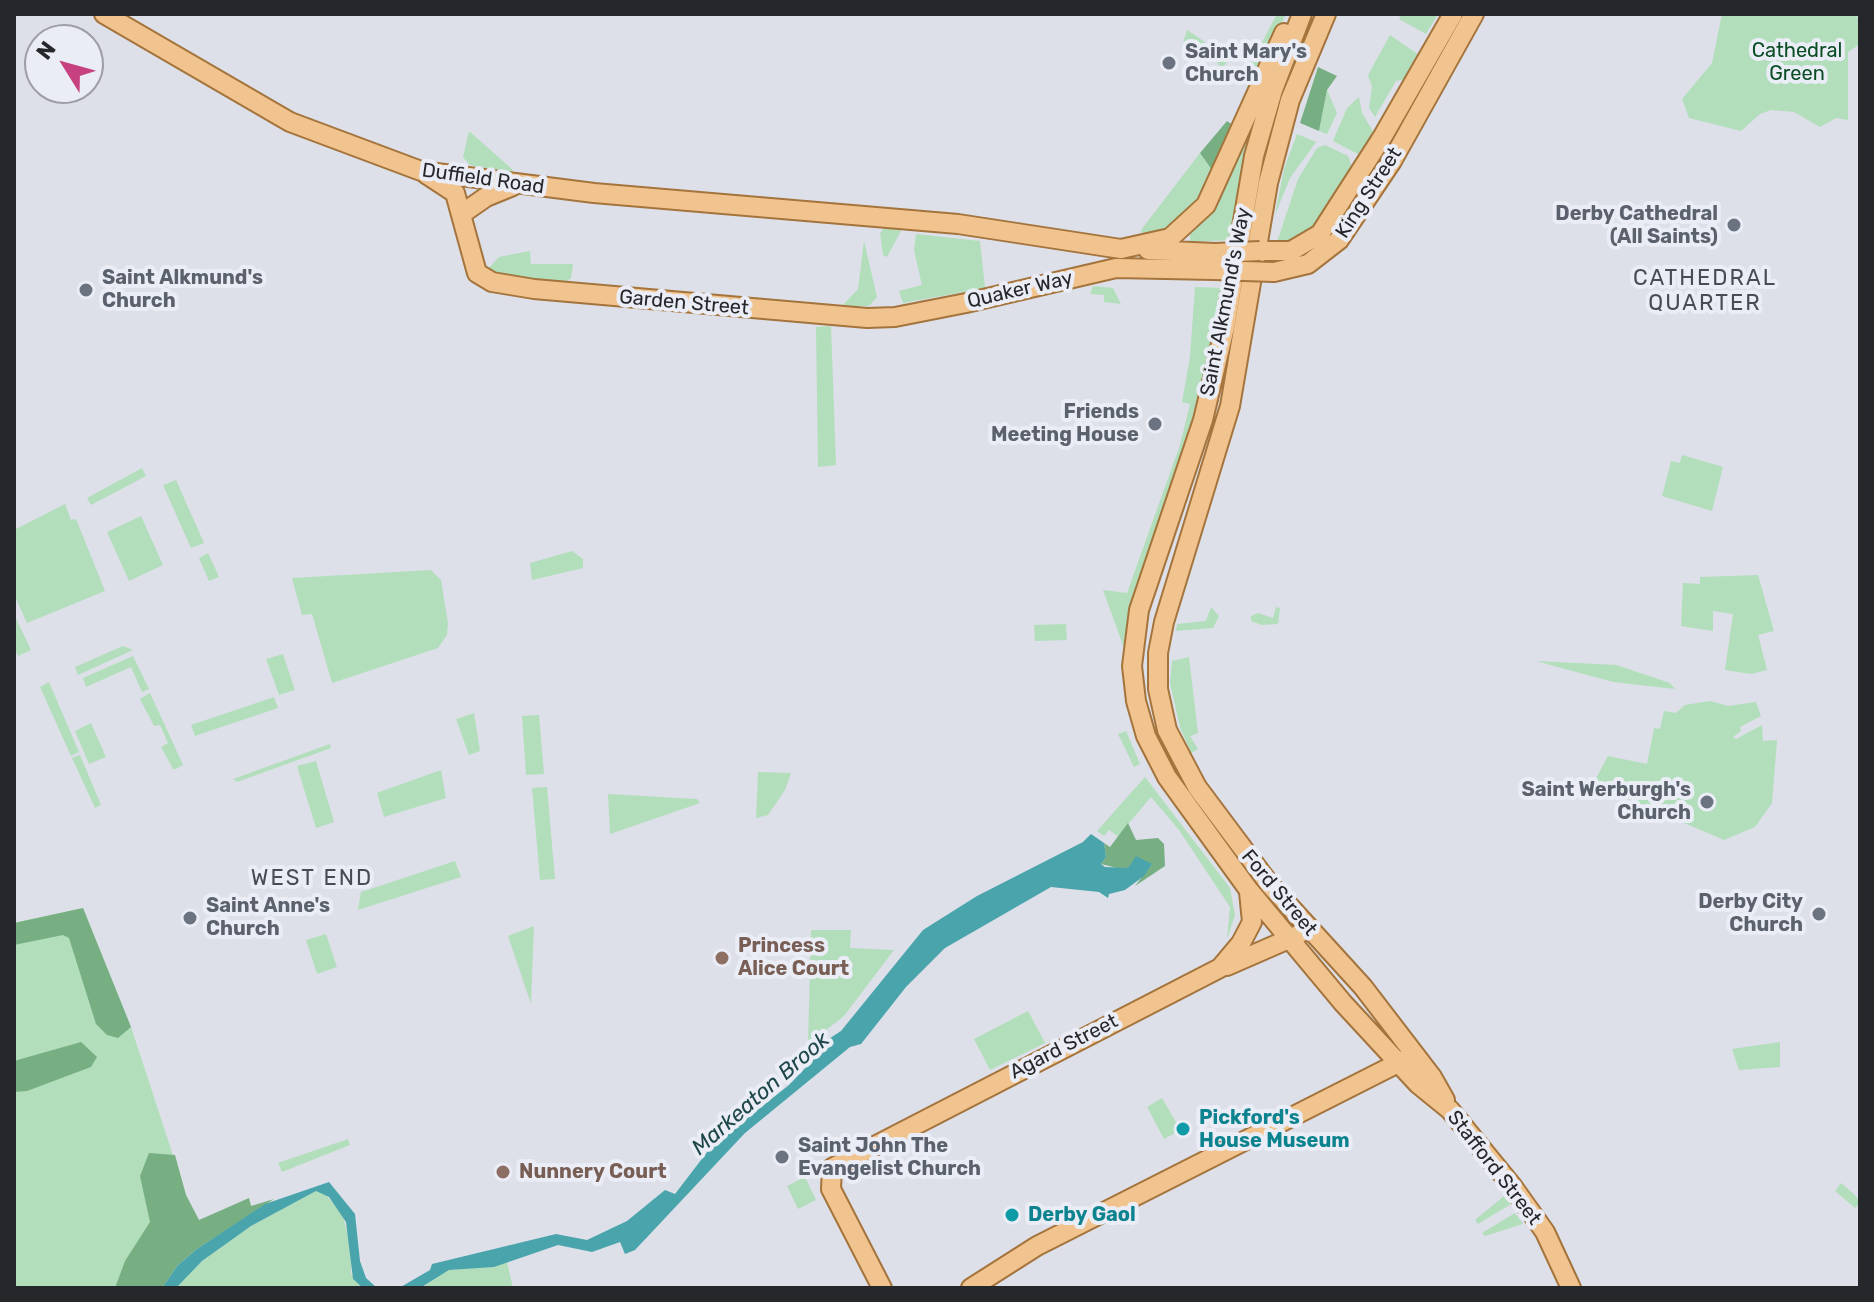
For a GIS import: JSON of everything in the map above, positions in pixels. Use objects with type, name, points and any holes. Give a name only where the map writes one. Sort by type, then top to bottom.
[{"type":"main road","name":"Duffield Road","points":[[104,14],[290,122],[421,171],[516,185],[899,217],[1133,249]]},
{"type":"main road","name":"Saint Alkmund's Way","points":[[1133,249],[1170,238],[1206,205],[1274,52],[1295,14]]},
{"type":"main road","name":"Saint Alkmund's Way","points":[[1144,730],[1132,679],[1145,591],[1194,450],[1219,359],[1246,193],[1260,132],[1302,14]]},
{"type":"main road","name":"Saint Alkmund's Way","points":[[1158,653],[1230,406],[1268,183],[1290,100],[1326,14]]},
{"type":"main road","points":[[1133,249],[1215,261],[1304,246],[1320,234],[1383,136],[1453,14]]},
{"type":"main road","name":"King Street","points":[[1149,266],[1215,261],[1274,272],[1317,260],[1339,240],[1392,161],[1474,14]]},
{"type":"main road","points":[[421,171],[452,190],[463,213],[486,197],[516,185]]},
{"type":"main road","name":"Garden Street","points":[[463,213],[472,262],[481,276],[492,282],[607,297],[850,318],[891,317]]},
{"type":"main road","name":"Quaker Way","points":[[891,317],[1116,268],[1149,266]]},
{"type":"main road","points":[[1133,657],[1191,493],[1208,477]]},
{"type":"main road","name":"Ford Street","points":[[1158,653],[1158,689],[1165,724],[1189,775],[1258,871],[1363,987],[1406,1059]]},
{"type":"main road","name":"Ford Street","points":[[1144,730],[1167,777],[1287,939],[1406,1059]]},
{"type":"main road","name":"Agard Street","points":[[882,1288],[831,1189],[830,1172],[836,1164],[1220,968],[1246,937],[1252,922],[1253,902],[1248,889]]},
{"type":"main road","points":[[1220,968],[1287,939],[1307,933],[1314,936]]},
{"type":"main road","points":[[971,1288],[1037,1246],[1406,1059]]},
{"type":"main road","name":"Stafford Street","points":[[1406,1059],[1525,1201],[1545,1232],[1571,1288]]},
{"type":"green space","points":[[1277,14],[1286,14],[1246,95],[1250,65]]},
{"type":"green space","points":[[1401,14],[1438,14],[1426,34],[1399,19]]},
{"type":"green space","name":"Cathedral Green","points":[[1722,14],[1855,14],[1860,21],[1860,44],[1848,52],[1848,120],[1836,118],[1820,127],[1794,112],[1771,110],[1760,114],[1741,131],[1689,118],[1682,99],[1712,63]]},
{"type":"green space","points":[[1187,30],[1205,42],[1205,52],[1200,57],[1182,46]]},
{"type":"green space","points":[[1390,35],[1419,55],[1405,79],[1396,81],[1375,117],[1369,108],[1372,87],[1368,75]]},
{"type":"green space","points":[[1208,42],[1222,46],[1232,54],[1222,69],[1208,51]]},
{"type":"green space","points":[[1318,67],[1337,76],[1327,90],[1319,131],[1300,123]]},
{"type":"green space","points":[[1327,90],[1337,113],[1327,134],[1319,131]]},
{"type":"green space","points":[[1359,97],[1362,113],[1374,133],[1358,154],[1333,141],[1347,108]]},
{"type":"green space","points":[[1227,121],[1233,125],[1212,170],[1200,153]]},
{"type":"green space","points":[[1254,121],[1229,240],[1190,242],[1190,235],[1215,205]]},
{"type":"green space","points":[[469,131],[513,170],[512,173],[470,165],[463,157]]},
{"type":"green space","points":[[1297,134],[1316,142],[1290,178],[1275,215],[1284,169]]},
{"type":"green space","points":[[1325,145],[1348,156],[1353,170],[1317,227],[1289,242],[1277,242],[1298,179],[1317,148]]},
{"type":"green space","points":[[1200,153],[1212,170],[1195,205],[1174,225],[1143,236],[1141,230]]},
{"type":"green space","points":[[885,227],[902,229],[887,257],[883,255],[880,233]]},
{"type":"green space","points":[[916,234],[980,241],[985,288],[903,303],[899,291],[922,285],[914,250]]},
{"type":"green space","points":[[864,241],[877,297],[869,306],[842,306],[858,289]]},
{"type":"green space","points":[[530,251],[531,264],[573,264],[571,278],[562,285],[497,275],[487,270],[499,257]]},
{"type":"green space","points":[[1093,286],[1113,288],[1121,304],[1104,302],[1104,295],[1090,294]]},
{"type":"green space","points":[[1195,287],[1222,288],[1202,394],[1138,587],[1124,648],[1103,590],[1127,593],[1180,445],[1190,404],[1182,402],[1190,357]]},
{"type":"green space","points":[[831,326],[836,465],[818,467],[816,327]]},
{"type":"green space","points":[[1682,455],[1723,467],[1712,511],[1662,496],[1671,461],[1680,463]]},
{"type":"green space","points":[[142,468],[146,476],[91,505],[87,498]]},
{"type":"green space","points":[[176,480],[204,543],[191,548],[163,485]]},
{"type":"green space","points":[[65,504],[71,520],[76,519],[105,591],[27,623],[14,594],[14,530]]},
{"type":"green space","points":[[141,516],[163,565],[129,581],[107,532]]},
{"type":"green space","points":[[572,551],[583,559],[583,568],[532,580],[530,563]]},
{"type":"green space","points":[[208,553],[219,577],[209,581],[199,558]]},
{"type":"green space","points":[[431,570],[441,580],[448,623],[447,635],[438,648],[332,683],[312,614],[302,615],[292,578]]},
{"type":"green space","points":[[1758,575],[1774,631],[1758,635],[1767,670],[1751,674],[1725,670],[1733,614],[1713,611],[1713,631],[1681,626],[1683,583],[1700,584],[1700,577]]},
{"type":"green space","points":[[1211,607],[1219,616],[1213,628],[1176,631],[1177,624],[1206,621]]},
{"type":"green space","points":[[1276,607],[1280,608],[1278,624],[1262,625],[1251,621],[1251,616],[1258,613],[1273,618]]},
{"type":"green space","points":[[14,614],[31,650],[18,656],[14,648]]},
{"type":"green space","points":[[1066,624],[1067,640],[1035,641],[1034,625]]},
{"type":"green space","points":[[123,646],[133,650],[78,675],[75,667]]},
{"type":"green space","points":[[283,654],[295,690],[279,695],[266,659]]},
{"type":"green space","points":[[133,656],[149,689],[142,692],[131,667],[86,687],[83,678]]},
{"type":"green space","points":[[1189,657],[1198,733],[1190,736],[1198,749],[1191,753],[1180,727],[1170,683],[1172,661]]},
{"type":"green space","points":[[1536,661],[1616,665],[1670,683],[1675,689],[1613,682]]},
{"type":"green space","points":[[49,682],[79,752],[71,756],[40,687]]},
{"type":"green space","points":[[150,693],[183,765],[176,769],[173,769],[161,747],[168,743],[160,725],[154,726],[140,699]]},
{"type":"green space","points":[[274,697],[278,708],[195,736],[191,725]]},
{"type":"green space","points":[[1710,701],[1728,706],[1756,702],[1761,716],[1740,727],[1741,731],[1733,737],[1736,739],[1762,725],[1763,741],[1777,740],[1772,803],[1755,827],[1724,840],[1593,784],[1608,756],[1647,764],[1654,728],[1660,729],[1664,711],[1676,713],[1685,705]]},
{"type":"green space","points":[[474,713],[480,751],[469,755],[456,719]]},
{"type":"green space","points":[[539,715],[544,774],[526,775],[522,716]]},
{"type":"green space","points":[[91,723],[106,757],[89,764],[75,731]]},
{"type":"green space","points":[[1126,731],[1140,764],[1134,767],[1118,734]]},
{"type":"green space","points":[[330,744],[331,748],[237,782],[233,779]]},
{"type":"green space","points":[[80,755],[101,805],[95,808],[72,758]]},
{"type":"green space","points":[[316,761],[334,822],[316,828],[297,766]]},
{"type":"green space","points":[[441,770],[446,798],[384,817],[377,793]]},
{"type":"green space","points":[[758,772],[791,773],[785,790],[768,815],[756,818]]},
{"type":"green space","points":[[1145,777],[1230,888],[1235,915],[1227,939],[1230,907],[1179,830],[1151,797],[1118,836],[1109,830],[1104,836],[1097,831]]},
{"type":"green space","points":[[547,787],[555,879],[540,880],[532,788]]},
{"type":"green space","points":[[608,794],[697,799],[700,803],[610,834]]},
{"type":"green space","points":[[1128,823],[1136,840],[1158,838],[1164,844],[1165,866],[1135,886],[1152,864],[1121,869],[1101,864],[1106,857],[1104,843],[1110,847]]},
{"type":"green space","points":[[455,861],[461,877],[358,910],[361,892]]},
{"type":"green space","points":[[83,908],[131,1027],[186,1195],[199,1220],[162,1288],[14,1288],[14,923]]},
{"type":"green space","points":[[83,908],[131,1027],[118,1038],[107,1035],[96,1024],[69,938],[63,935],[14,945],[14,923]]},
{"type":"green space","points":[[534,926],[531,1004],[508,936]]},
{"type":"green space","points":[[811,930],[851,930],[850,948],[894,950],[844,1016],[808,1044]]},
{"type":"green space","points":[[326,934],[337,967],[317,974],[306,940]]},
{"type":"green space","points":[[1028,1011],[1045,1043],[990,1070],[974,1039]]},
{"type":"green space","points":[[81,1042],[97,1057],[91,1067],[27,1091],[14,1092],[14,1061]]},
{"type":"green space","points":[[1780,1042],[1780,1067],[1739,1070],[1732,1049]]},
{"type":"green space","points":[[1162,1098],[1177,1124],[1174,1126],[1177,1132],[1164,1139],[1147,1107]]},
{"type":"green space","points":[[348,1139],[350,1145],[282,1172],[278,1163]]},
{"type":"green space","points":[[149,1153],[175,1155],[186,1195],[199,1220],[249,1198],[251,1206],[274,1199],[197,1249],[178,1265],[162,1288],[115,1288],[125,1261],[150,1222],[140,1176]]},
{"type":"green space","points":[[805,1177],[816,1200],[798,1209],[787,1186]]},
{"type":"green space","points":[[1841,1183],[1860,1203],[1855,1208],[1835,1191]]},
{"type":"green space","points":[[316,1191],[324,1193],[342,1213],[351,1247],[351,1274],[363,1288],[173,1288],[202,1261],[251,1226]]},
{"type":"green space","points":[[1504,1196],[1511,1204],[1478,1224],[1475,1220]]},
{"type":"green space","points":[[1515,1213],[1523,1224],[1485,1236],[1482,1233]]},
{"type":"green space","points":[[502,1261],[507,1262],[513,1288],[420,1288],[449,1270],[496,1266]]},
{"type":"water","points":[[1091,834],[1104,843],[1106,857],[1101,864],[1105,867],[1128,868],[1136,856],[1152,864],[1144,876],[1125,890],[1109,894],[1108,898],[1099,892],[1051,887],[945,948],[906,987],[861,1044],[850,1047],[745,1133],[635,1250],[625,1254],[620,1242],[592,1252],[558,1245],[494,1267],[449,1270],[420,1288],[399,1288],[430,1270],[432,1264],[556,1234],[587,1240],[627,1221],[665,1190],[675,1194],[711,1147],[789,1085],[813,1060],[812,1050],[841,1031],[923,930],[977,896],[1083,842]]},
{"type":"water","points":[[329,1182],[355,1214],[360,1261],[366,1278],[377,1288],[363,1288],[353,1279],[346,1222],[329,1197],[316,1191],[251,1226],[202,1261],[177,1287],[162,1288],[178,1265],[197,1249],[265,1204]]},
{"type":"place","name":"Saint Mary's Church","points":[[1169,63]]},
{"type":"place","name":"Derby Cathedral (All Saints)","points":[[1734,225]]},
{"type":"place","name":"Saint Alkmund's Church","points":[[86,290]]},
{"type":"place","name":"Friends Meeting House","points":[[1155,424]]},
{"type":"place","name":"Saint Werburgh's Church","points":[[1707,802]]},
{"type":"place","name":"Derby City Church","points":[[1819,914]]},
{"type":"place","name":"Saint Anne's Church","points":[[190,918]]},
{"type":"place","name":"Princess Alice Court","points":[[722,958]]},
{"type":"place","name":"Pickford's House Museum","points":[[1183,1129]]},
{"type":"place","name":"Saint John The Evangelist Church","points":[[782,1157]]},
{"type":"place","name":"Nunnery Court","points":[[503,1172]]},
{"type":"place","name":"Derby Gaol","points":[[1012,1215]]},
{"type":"district","name":"CATHEDRAL QUARTER","points":[[1705,292]]},
{"type":"district","name":"WEST END","points":[[312,879]]},
{"type":"water label","name":"Markeaton Brook","points":[[761,1094]]}]
